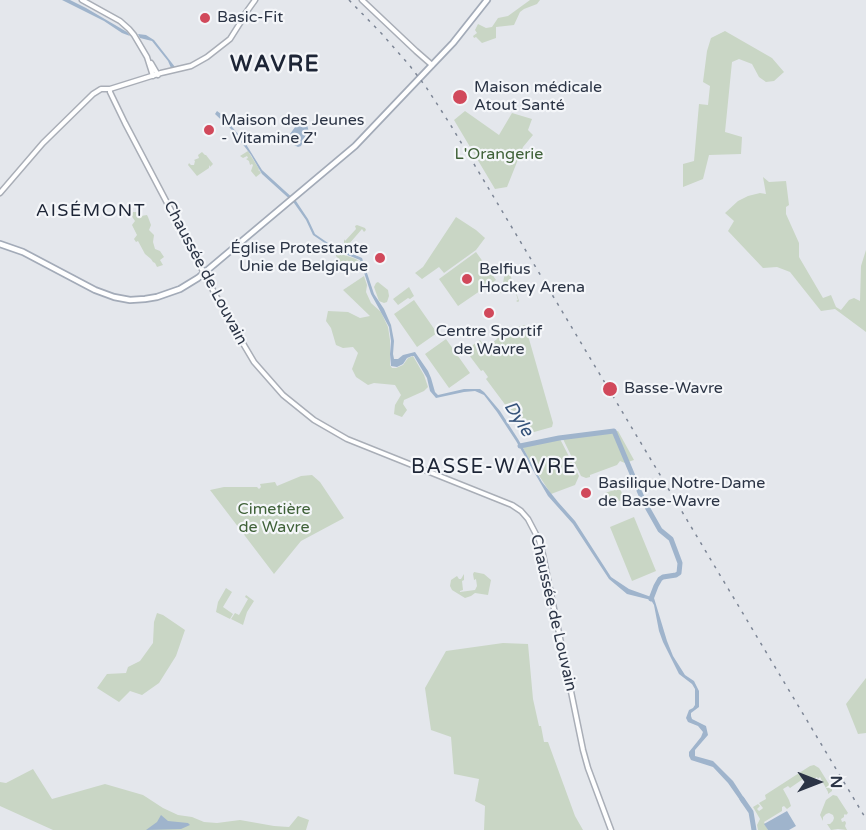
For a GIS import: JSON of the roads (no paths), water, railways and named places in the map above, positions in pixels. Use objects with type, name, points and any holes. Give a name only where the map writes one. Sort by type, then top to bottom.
[{"type":"main road","points":[[82,0],[124,25],[134,35],[155,76]]},
{"type":"main road","points":[[362,0],[432,65]]},
{"type":"main road","points":[[0,244],[37,258],[104,294],[130,300],[145,300],[171,293],[189,284],[358,143],[453,43],[487,0]]},
{"type":"main road","points":[[0,193],[43,142],[93,94],[101,89],[110,89],[191,66],[215,52],[232,36],[242,20],[241,15],[245,14],[254,1]]},
{"type":"main road","name":"Chaussée de Louvain","points":[[110,89],[119,113],[204,273],[254,362],[270,382],[298,408],[347,439],[512,505],[522,511],[528,519],[539,540],[543,555],[583,750],[611,830]]},
{"type":"water","points":[[62,0],[70,0],[86,8],[130,36],[104,21]]},
{"type":"water","points":[[138,34],[146,35],[154,40],[175,67],[171,68],[152,41],[140,38]]},
{"type":"water","points":[[217,111],[244,141],[262,170],[296,201],[315,234],[328,243],[362,258],[374,294],[391,325],[394,359],[415,352],[428,371],[438,395],[464,389],[480,389],[484,392],[500,411],[542,482],[575,521],[611,577],[629,589],[654,598],[673,656],[685,675],[694,681],[699,691],[699,707],[691,713],[691,716],[692,719],[706,726],[708,735],[695,750],[695,756],[713,761],[733,781],[746,801],[742,803],[713,767],[691,760],[689,756],[689,752],[703,732],[698,726],[688,722],[686,718],[689,710],[695,705],[695,689],[679,674],[663,642],[651,600],[627,594],[609,579],[573,524],[548,496],[516,441],[484,395],[475,391],[436,398],[430,391],[427,378],[414,356],[407,358],[397,367],[391,366],[389,327],[371,294],[360,260],[335,250],[313,235],[294,203],[262,174],[232,130],[215,114]]},
{"type":"water","points":[[301,121],[307,125],[309,132],[301,146],[298,147],[291,141],[290,134]]},
{"type":"water","points":[[787,811],[796,826],[789,830],[768,830],[764,824]]},
{"type":"water","points":[[161,815],[168,821],[190,825],[181,829],[146,830],[157,822]]},
{"type":"waterway","points":[[520,446],[614,431],[643,500],[660,530],[671,539],[680,563],[679,573],[660,579],[651,599]]},
{"type":"waterway","name":"Dyle","points":[[742,799],[751,812],[754,830]]},
{"type":"railway","points":[[349,0],[410,66],[450,124],[866,819]]},
{"type":"place","name":"Basic-Fit","points":[[205,18]]},
{"type":"place","name":"Maison médicale Atout Santé","points":[[460,97]]},
{"type":"place","name":"Maison des Jeunes - Vitamine Z'","points":[[209,130]]},
{"type":"place","name":"Église Protestante Unie de Belgique","points":[[380,258]]},
{"type":"place","name":"Belfius Hockey Arena","points":[[467,279]]},
{"type":"place","name":"Centre Sportif de Wavre","points":[[489,313]]},
{"type":"place","name":"Basse-Wavre","points":[[610,389]]},
{"type":"place","name":"Basilique Notre-Dame de Basse-Wavre","points":[[586,493]]},
{"type":"district","name":"WAVRE","points":[[275,65]]},
{"type":"district","name":"AISÉMONT","points":[[91,211]]},
{"type":"district","name":"BASSE-WAVRE","points":[[494,468]]},
{"type":"park label","name":"L'Orangerie","points":[[499,155]]},
{"type":"park label","name":"Cimetière de Wavre","points":[[274,519]]}]
